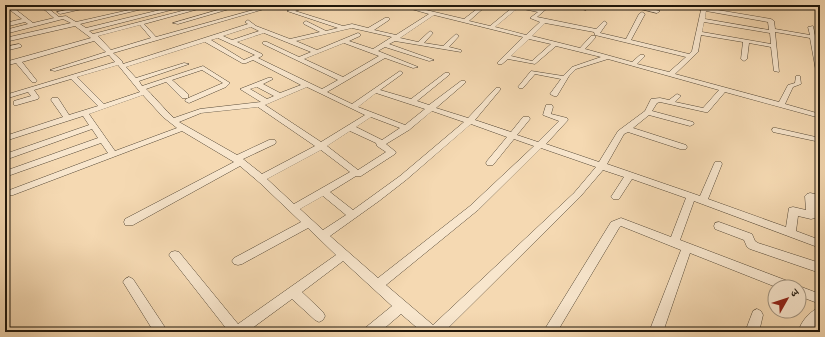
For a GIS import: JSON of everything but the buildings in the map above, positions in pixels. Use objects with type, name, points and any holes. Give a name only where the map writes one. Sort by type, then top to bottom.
[{"type":"street","points":[[8,8],[31,5]]},
{"type":"street","points":[[61,16],[59,6],[67,5]]},
{"type":"street","points":[[5,25],[29,23],[61,16],[90,6],[98,5]]},
{"type":"street","points":[[5,40],[77,24],[142,6],[157,5]]},
{"type":"street","points":[[85,30],[189,5]]},
{"type":"street","points":[[5,64],[133,26],[211,5]]},
{"type":"street","points":[[176,23],[232,6],[241,5]]},
{"type":"street","points":[[135,80],[178,58],[188,37],[238,16],[276,5]]},
{"type":"street","points":[[399,5],[464,22],[556,43],[820,116]]},
{"type":"street","points":[[421,11],[433,5]]},
{"type":"street","points":[[464,22],[485,5]]},
{"type":"street","points":[[492,28],[515,5],[542,11]]},
{"type":"street","points":[[549,5],[533,18],[691,56]]},
{"type":"street","points":[[572,5],[586,8],[590,5]]},
{"type":"street","points":[[626,5],[657,11]]},
{"type":"street","points":[[680,5],[702,7],[771,20],[777,71]]},
{"type":"street","points":[[232,6],[246,14]]},
{"type":"street","points":[[43,7],[77,24],[95,37],[173,121],[238,160],[260,178],[377,286],[431,332]]},
{"type":"street","points":[[43,7],[52,8]]},
{"type":"street","points":[[302,7],[290,11],[343,27]]},
{"type":"street","points":[[671,74],[691,56],[697,48],[702,20],[702,7]]},
{"type":"street","points":[[8,8],[29,23]]},
{"type":"street","points":[[750,16],[752,12],[776,16]]},
{"type":"street","points":[[373,52],[433,14]]},
{"type":"street","points":[[628,41],[642,14]]},
{"type":"street","points":[[238,16],[264,31],[317,52]]},
{"type":"street","points":[[369,30],[387,19]]},
{"type":"street","points":[[125,20],[133,26]]},
{"type":"street","points":[[702,20],[817,38]]},
{"type":"street","points":[[500,63],[544,21]]},
{"type":"street","points":[[5,32],[29,23]]},
{"type":"street","points":[[306,23],[325,32]]},
{"type":"street","points":[[581,50],[604,23]]},
{"type":"street","points":[[205,39],[252,25]]},
{"type":"street","points":[[142,26],[155,39]]},
{"type":"street","points":[[290,41],[352,26],[397,38],[459,51]]},
{"type":"street","points":[[811,27],[817,38],[819,71]]},
{"type":"street","points":[[231,42],[264,31]]},
{"type":"street","points":[[420,43],[430,33]]},
{"type":"street","points":[[700,33],[774,46]]},
{"type":"street","points":[[52,70],[155,39],[188,37],[205,39],[244,62],[260,55],[217,35]]},
{"type":"street","points":[[299,59],[358,36]]},
{"type":"street","points":[[445,48],[456,36]]},
{"type":"street","points":[[247,49],[282,37]]},
{"type":"street","points":[[344,41],[415,67]]},
{"type":"street","points":[[744,59],[746,41]]},
{"type":"street","points":[[265,43],[344,80]]},
{"type":"street","points":[[506,57],[533,63],[556,43]]},
{"type":"street","points":[[385,45],[431,60]]},
{"type":"street","points":[[5,49],[19,46]]},
{"type":"street","points":[[322,92],[384,56]]},
{"type":"street","points":[[632,65],[642,56]]},
{"type":"street","points":[[5,97],[72,76],[121,64],[178,58],[195,70]]},
{"type":"street","points":[[253,58],[306,86],[406,128]]},
{"type":"street","points":[[554,94],[574,68],[606,58]]},
{"type":"street","points":[[18,60],[34,81]]},
{"type":"street","points":[[5,139],[102,106],[168,80],[195,70],[204,68],[227,84],[187,98],[168,80]]},
{"type":"street","points":[[521,87],[533,72],[565,78]]},
{"type":"street","points":[[352,106],[400,73]]},
{"type":"street","points":[[412,102],[447,74]]},
{"type":"street","points":[[72,76],[102,106]]},
{"type":"street","points":[[781,105],[789,87],[798,84],[798,77]]},
{"type":"street","points":[[270,79],[244,89],[355,172],[360,174],[392,152],[380,144],[382,143],[349,127]]},
{"type":"street","points":[[382,143],[406,128],[463,82]]},
{"type":"street","points":[[257,84],[280,96]]},
{"type":"street","points":[[173,121],[200,111],[244,108],[263,103],[306,86]]},
{"type":"street","points":[[323,236],[403,178],[470,121],[498,88]]},
{"type":"street","points":[[17,103],[35,98],[30,89]]},
{"type":"street","points":[[435,332],[577,195],[602,165],[621,134],[648,112],[655,100],[673,99],[705,110],[723,90]]},
{"type":"street","points":[[375,91],[602,165],[703,200],[820,244]]},
{"type":"street","points":[[55,100],[67,118]]},
{"type":"street","points":[[377,286],[474,208],[540,145],[564,120],[547,115],[549,108]]},
{"type":"street","points":[[84,112],[114,155]]},
{"type":"street","points":[[648,112],[690,124]]},
{"type":"street","points":[[260,178],[321,146],[371,114]]},
{"type":"street","points":[[490,164],[526,119]]},
{"type":"street","points":[[5,157],[94,126]]},
{"type":"street","points":[[10,193],[184,128]]},
{"type":"street","points":[[628,129],[683,147]]},
{"type":"street","points":[[776,130],[820,140]]},
{"type":"street","points":[[5,174],[104,140]]},
{"type":"street","points":[[129,222],[272,142]]},
{"type":"street","points":[[703,200],[718,164]]},
{"type":"street","points":[[293,209],[355,172]]},
{"type":"street","points":[[616,197],[630,175]]},
{"type":"street","points":[[324,191],[353,215]]},
{"type":"street","points":[[674,242],[691,196]]},
{"type":"street","points":[[790,233],[793,211],[810,215],[810,196],[820,198]]},
{"type":"street","points":[[238,261],[309,223]]},
{"type":"street","points":[[550,332],[618,223],[626,223],[768,279]]},
{"type":"street","points":[[719,226],[748,237],[751,244],[754,246],[820,268]]},
{"type":"street","points":[[656,332],[687,248]]},
{"type":"street","points":[[175,255],[237,332],[344,255]]},
{"type":"street","points":[[129,282],[161,332]]},
{"type":"street","points":[[293,292],[318,316]]},
{"type":"street","points":[[807,294],[820,299]]},
{"type":"street","points":[[370,332],[401,306]]},
{"type":"street","points":[[806,327],[820,312]]},
{"type":"street","points":[[752,332],[757,315]]}]
